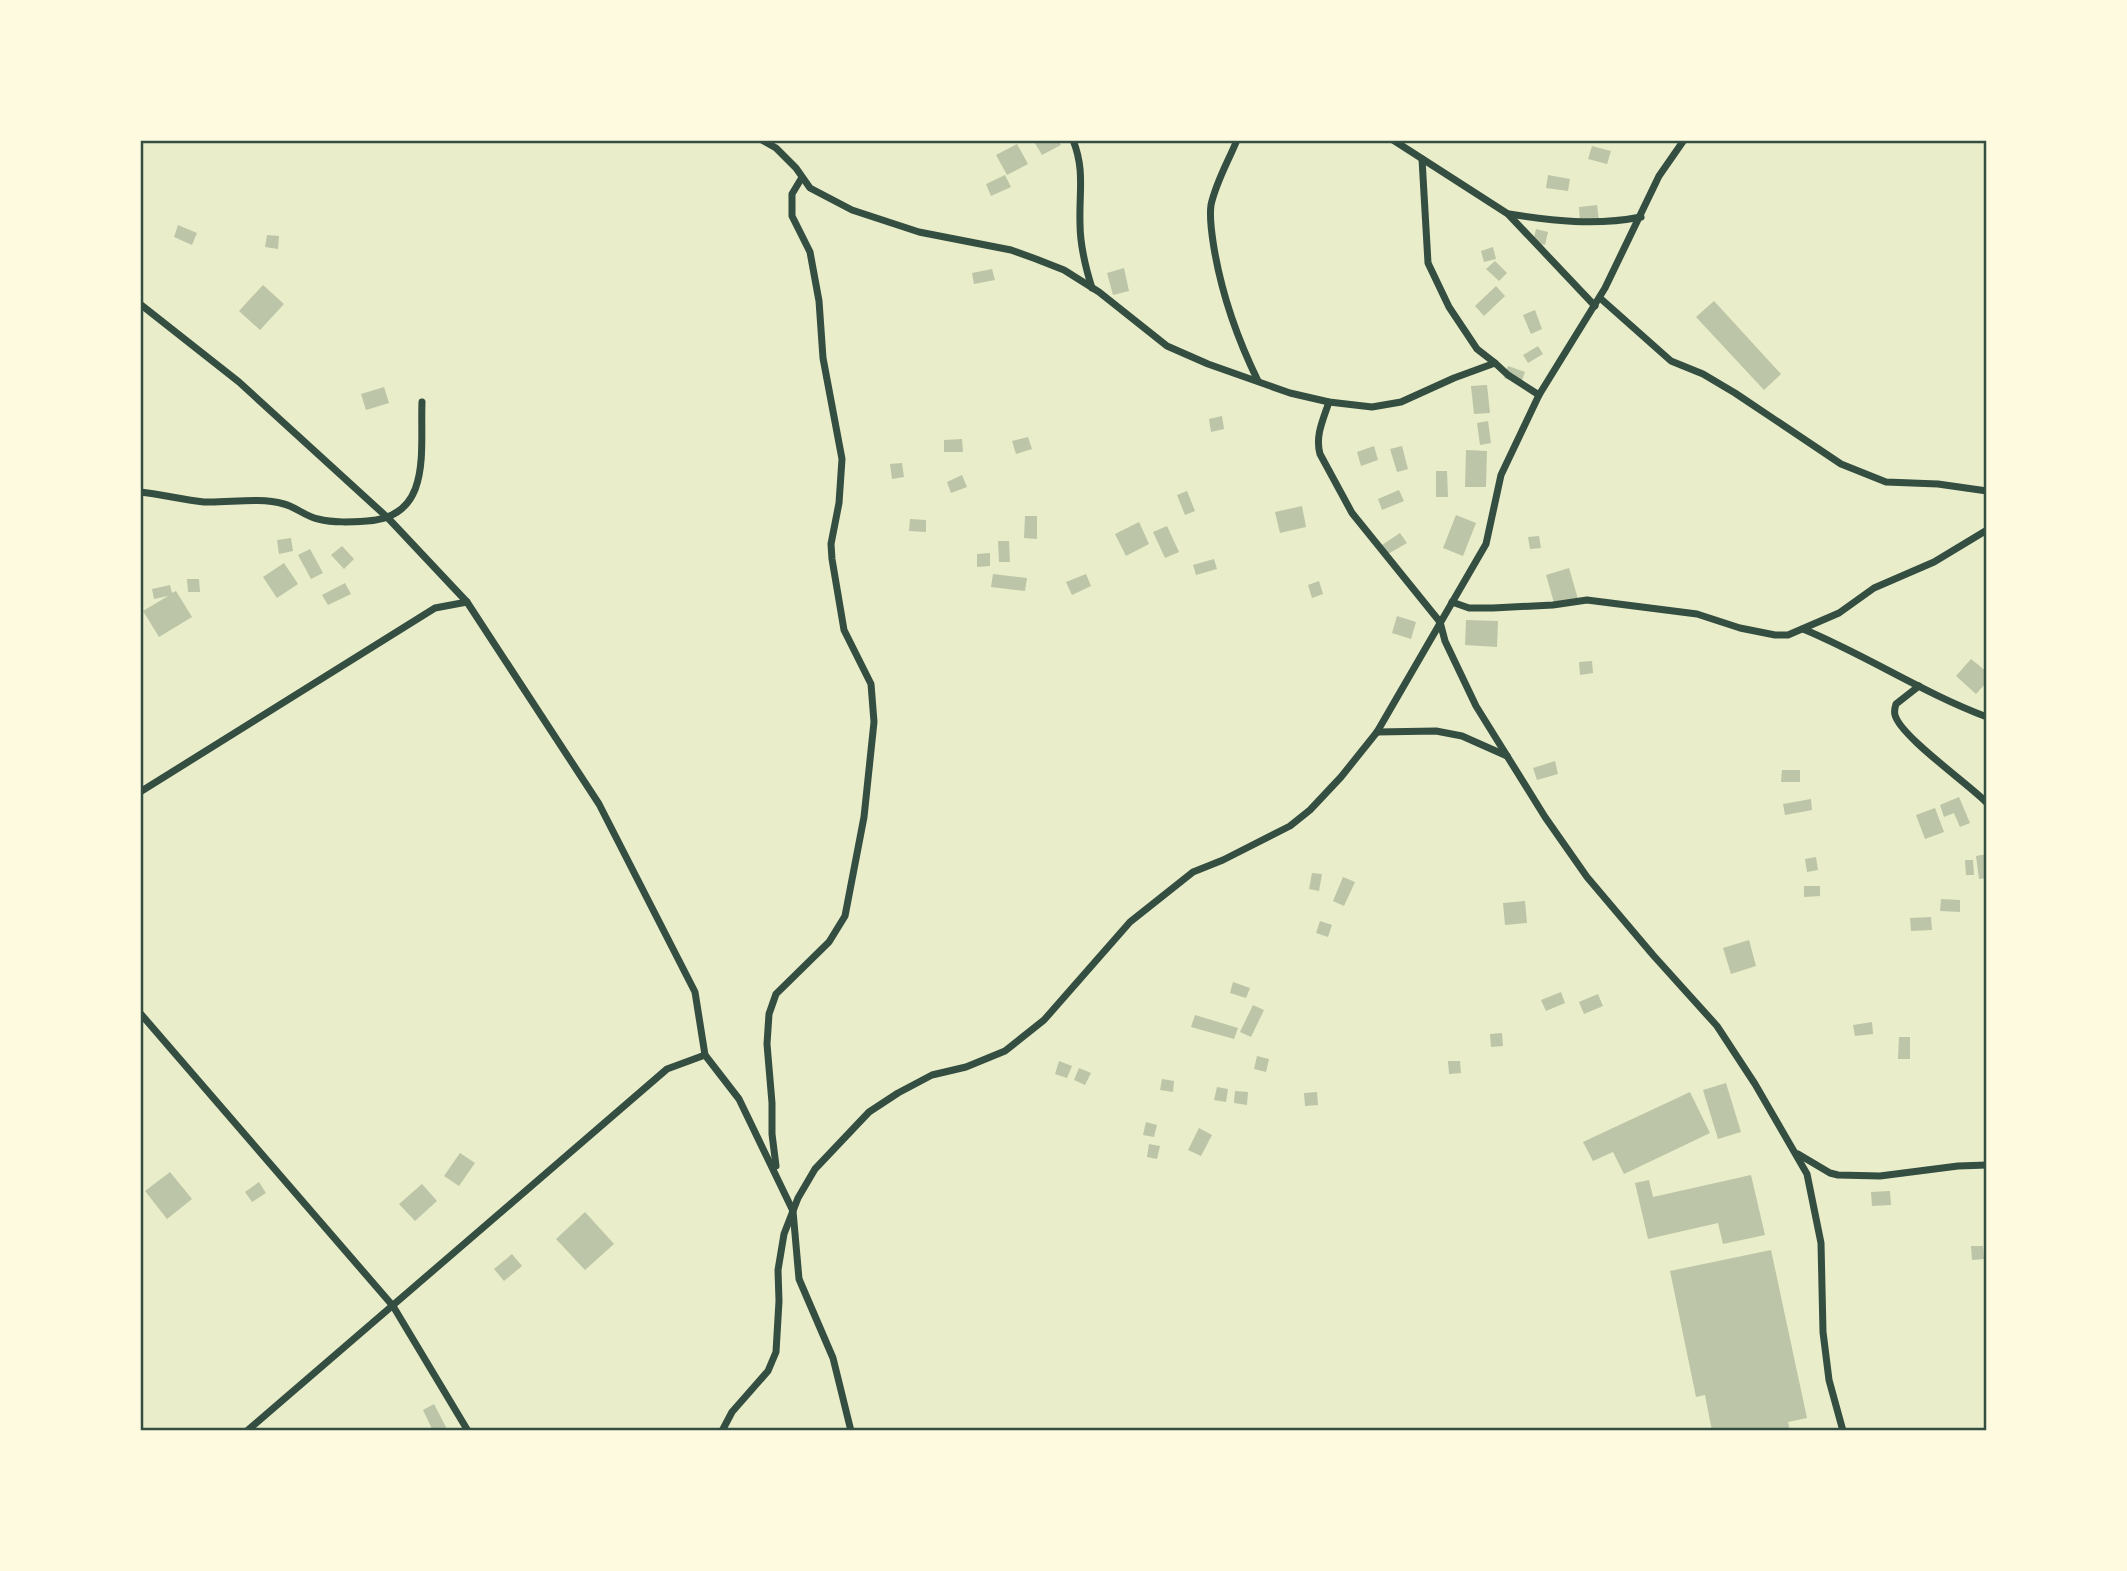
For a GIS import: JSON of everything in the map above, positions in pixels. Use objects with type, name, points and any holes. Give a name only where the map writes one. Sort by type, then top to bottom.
[{"type":"street","points":[[762,140],[776,148],[796,168],[810,188],[858,213],[919,232],[1011,250],[1064,270],[1092,288],[1167,346],[1290,393],[1329,402],[1372,407],[1401,402],[1494,363]]},
{"type":"street","points":[[1073,140],[1082,171],[1080,223],[1083,259],[1092,288]]},
{"type":"street","points":[[1237,140],[1218,181],[1211,208],[1211,232],[1224,299],[1239,342],[1259,382]]},
{"type":"street","points":[[1393,140],[1508,214],[1595,306]]},
{"type":"street","points":[[722,1431],[732,1412],[768,1371],[776,1352],[778,1269],[784,1234],[815,1169],[869,1112],[932,1075],[966,1067],[1005,1051],[1044,1020],[1130,922],[1193,872],[1290,826],[1310,810],[1377,732],[1486,544],[1502,475],[1539,396],[1600,298],[1659,176],[1684,140]]},
{"type":"street","points":[[1422,159],[1428,263],[1435,282],[1477,349],[1539,396]]},
{"type":"street","points":[[779,1179],[772,1135],[767,1044],[769,1014],[776,994],[829,942],[845,916],[864,817],[874,722],[871,684],[844,630],[832,559],[831,544],[839,503],[842,458],[823,358],[819,301],[810,252],[792,216],[792,194],[802,179]]},
{"type":"street","points":[[1508,214],[1577,223],[1612,223],[1641,217]]},
{"type":"street","points":[[1600,298],[1671,362],[1703,374],[1735,393],[1841,464],[1886,482],[1938,484],[1987,491]]},
{"type":"street","points":[[140,304],[239,382],[388,517],[467,602],[599,804],[695,992],[705,1055],[739,1099],[793,1211],[799,1279],[833,1358],[851,1431]]},
{"type":"street","points":[[140,492],[203,502],[287,504],[316,519],[333,522],[388,517],[400,512],[409,502],[419,479],[422,402]]},
{"type":"street","points":[[1329,402],[1317,442],[1320,454],[1352,513],[1440,622],[1445,641],[1476,706],[1545,817],[1587,877],[1717,1026],[1755,1084],[1807,1174],[1821,1243],[1823,1332],[1829,1380],[1843,1431]]},
{"type":"street","points":[[1452,602],[1469,608],[1493,608],[1587,600],[1697,614],[1740,628],[1788,635],[1839,612],[1874,587],[1934,562],[1987,530]]},
{"type":"street","points":[[140,792],[435,608],[467,602]]},
{"type":"street","points":[[1802,629],[1987,717]]},
{"type":"street","points":[[1919,686],[1896,704],[1896,718],[1908,733],[1987,803]]},
{"type":"street","points":[[1377,732],[1436,731],[1462,736],[1507,756]]},
{"type":"street","points":[[140,1013],[393,1306],[468,1431]]},
{"type":"street","points":[[247,1431],[667,1069],[705,1055]]},
{"type":"street","points":[[1794,1152],[1838,1175],[1880,1177],[1958,1166],[1987,1166]]},
{"type":"building","points":[[1033,140],[1058,140],[1061,145],[1042,155]]},
{"type":"building","points":[[1017,144],[1028,164],[1007,175],[996,155]]},
{"type":"building","points":[[1592,146],[1611,151],[1607,164],[1588,159]]},
{"type":"building","points":[[1005,175],[1011,187],[991,196],[986,184]]},
{"type":"building","points":[[1548,175],[1570,179],[1568,191],[1546,188]]},
{"type":"building","points":[[1597,205],[1599,221],[1580,223],[1579,207]]},
{"type":"building","points":[[178,225],[197,233],[192,245],[174,237]]},
{"type":"building","points":[[1536,229],[1548,232],[1545,245],[1533,242]]},
{"type":"building","points":[[267,235],[279,236],[278,249],[265,247]]},
{"type":"building","points":[[1493,247],[1496,259],[1484,262],[1481,251]]},
{"type":"building","points":[[1495,261],[1507,273],[1499,281],[1486,269]]},
{"type":"building","points":[[1124,268],[1129,291],[1113,295],[1107,273]]},
{"type":"building","points":[[992,269],[995,280],[974,284],[972,273]]},
{"type":"building","points":[[263,285],[284,304],[260,330],[239,311]]},
{"type":"building","points":[[1496,286],[1505,296],[1484,316],[1475,306]]},
{"type":"building","points":[[1714,301],[1781,374],[1764,390],[1696,317]]},
{"type":"building","points":[[1535,310],[1542,329],[1531,334],[1523,315]]},
{"type":"building","points":[[1538,346],[1543,354],[1528,363],[1523,355]]},
{"type":"building","points":[[1508,366],[1525,372],[1521,383],[1504,378]]},
{"type":"building","points":[[1487,385],[1490,413],[1474,414],[1471,386]]},
{"type":"building","points":[[384,387],[389,403],[366,410],[361,394]]},
{"type":"building","points":[[1222,416],[1224,429],[1211,432],[1209,419]]},
{"type":"building","points":[[1488,421],[1491,443],[1480,445],[1477,423]]},
{"type":"building","points":[[1028,437],[1032,449],[1016,454],[1012,441]]},
{"type":"building","points":[[962,439],[963,452],[944,452],[944,440]]},
{"type":"building","points":[[1374,446],[1378,460],[1361,466],[1357,452]]},
{"type":"building","points":[[1402,446],[1408,469],[1397,472],[1390,449]]},
{"type":"building","points":[[1466,450],[1487,451],[1486,487],[1465,487]]},
{"type":"building","points":[[902,463],[904,477],[892,479],[890,464]]},
{"type":"building","points":[[1436,471],[1447,471],[1448,497],[1436,497]]},
{"type":"building","points":[[962,475],[967,487],[951,493],[947,482]]},
{"type":"building","points":[[1399,490],[1404,501],[1382,510],[1378,499]]},
{"type":"building","points":[[1187,491],[1195,511],[1185,515],[1177,495]]},
{"type":"building","points":[[1302,506],[1306,527],[1280,533],[1275,512]]},
{"type":"building","points":[[1456,515],[1476,523],[1463,556],[1443,548]]},
{"type":"building","points":[[1025,516],[1037,516],[1037,539],[1024,538]]},
{"type":"building","points":[[910,519],[926,520],[926,532],[909,531]]},
{"type":"building","points":[[1139,522],[1149,544],[1126,556],[1115,534]]},
{"type":"building","points":[[1167,526],[1179,552],[1165,558],[1153,532]]},
{"type":"building","points":[[1400,533],[1407,543],[1388,554],[1382,545]]},
{"type":"building","points":[[1539,536],[1541,548],[1530,549],[1528,537]]},
{"type":"building","points":[[291,538],[293,551],[279,554],[277,540]]},
{"type":"building","points":[[998,541],[1009,541],[1010,562],[999,562]]},
{"type":"building","points":[[342,546],[354,559],[344,569],[331,555]]},
{"type":"building","points":[[310,549],[323,573],[311,579],[298,555]]},
{"type":"building","points":[[990,553],[990,566],[977,567],[977,554]]},
{"type":"building","points":[[1214,559],[1217,569],[1196,575],[1193,565]]},
{"type":"building","points":[[284,563],[298,584],[277,598],[263,577]]},
{"type":"building","points":[[1569,568],[1578,599],[1555,606],[1546,575]]},
{"type":"building","points":[[993,574],[1027,578],[1025,591],[991,587]]},
{"type":"building","points":[[1086,574],[1091,586],[1072,595],[1066,582]]},
{"type":"building","points":[[187,579],[199,579],[200,592],[188,592]]},
{"type":"building","points":[[1319,581],[1323,594],[1312,598],[1308,585]]},
{"type":"building","points":[[345,583],[351,594],[328,605],[322,595]]},
{"type":"building","points":[[170,585],[172,593],[176,591],[192,617],[159,637],[143,611],[168,596],[154,599],[152,589]]},
{"type":"building","points":[[1397,616],[1416,622],[1411,639],[1392,633]]},
{"type":"building","points":[[1466,620],[1498,621],[1497,647],[1465,645]]},
{"type":"building","points":[[1971,659],[1987,672],[1987,682],[1976,694],[1956,676]]},
{"type":"building","points":[[1592,661],[1593,673],[1580,675],[1579,662]]},
{"type":"building","points":[[1555,761],[1558,774],[1537,780],[1533,768]]},
{"type":"building","points":[[1782,770],[1800,770],[1800,782],[1781,782]]},
{"type":"building","points":[[1959,797],[1970,823],[1960,827],[1954,813],[1944,817],[1940,805]]},
{"type":"building","points":[[1811,799],[1812,810],[1785,815],[1783,804]]},
{"type":"building","points":[[1935,808],[1944,832],[1925,839],[1916,815]]},
{"type":"building","points":[[1987,854],[1987,878],[1979,879],[1976,856]]},
{"type":"building","points":[[1816,857],[1818,870],[1807,872],[1805,859]]},
{"type":"building","points":[[1965,860],[1973,860],[1974,875],[1966,875]]},
{"type":"building","points":[[1312,873],[1322,874],[1319,891],[1309,889]]},
{"type":"building","points":[[1343,877],[1355,882],[1344,906],[1333,901]]},
{"type":"building","points":[[1804,886],[1820,886],[1820,896],[1804,897]]},
{"type":"building","points":[[1941,899],[1960,900],[1960,912],[1940,911]]},
{"type":"building","points":[[1525,901],[1527,923],[1505,925],[1503,903]]},
{"type":"building","points":[[1931,917],[1932,930],[1911,931],[1910,918]]},
{"type":"building","points":[[1320,921],[1332,925],[1328,937],[1316,933]]},
{"type":"building","points":[[1749,940],[1756,966],[1731,974],[1723,948]]},
{"type":"building","points":[[1233,982],[1250,988],[1246,998],[1230,993]]},
{"type":"building","points":[[1561,992],[1565,1003],[1546,1011],[1541,1000]]},
{"type":"building","points":[[1598,994],[1603,1006],[1584,1014],[1579,1002]]},
{"type":"building","points":[[1253,1005],[1264,1010],[1251,1037],[1240,1032]]},
{"type":"building","points":[[1195,1015],[1238,1028],[1234,1039],[1191,1027]]},
{"type":"building","points":[[1872,1022],[1873,1034],[1855,1036],[1853,1025]]},
{"type":"building","points":[[1502,1033],[1503,1046],[1491,1047],[1490,1034]]},
{"type":"building","points":[[1899,1037],[1910,1037],[1910,1059],[1898,1059]]},
{"type":"building","points":[[1257,1056],[1269,1059],[1266,1072],[1254,1069]]},
{"type":"building","points":[[1059,1061],[1072,1066],[1067,1078],[1055,1074]]},
{"type":"building","points":[[1448,1061],[1460,1061],[1461,1073],[1449,1074]]},
{"type":"building","points":[[1079,1068],[1091,1073],[1085,1085],[1074,1080]]},
{"type":"building","points":[[1162,1079],[1174,1081],[1173,1092],[1160,1090]]},
{"type":"building","points":[[1726,1083],[1741,1132],[1718,1139],[1703,1090]]},
{"type":"building","points":[[1217,1087],[1228,1089],[1226,1102],[1214,1100]]},
{"type":"building","points":[[1235,1091],[1248,1092],[1247,1105],[1234,1103]]},
{"type":"building","points":[[1317,1092],[1318,1105],[1305,1106],[1304,1093]]},
{"type":"building","points":[[1690,1092],[1710,1133],[1624,1174],[1613,1152],[1593,1161],[1583,1142]]},
{"type":"building","points":[[1146,1122],[1157,1125],[1154,1137],[1143,1135]]},
{"type":"building","points":[[1199,1128],[1212,1135],[1201,1156],[1188,1150]]},
{"type":"building","points":[[1149,1144],[1160,1146],[1157,1159],[1147,1157]]},
{"type":"building","points":[[460,1153],[475,1163],[459,1186],[444,1176]]},
{"type":"building","points":[[170,1172],[192,1199],[167,1219],[145,1191]]},
{"type":"building","points":[[1751,1175],[1765,1235],[1723,1244],[1718,1223],[1648,1239],[1635,1183],[1649,1180],[1653,1197]]},
{"type":"building","points":[[259,1182],[266,1193],[252,1202],[245,1192]]},
{"type":"building","points":[[422,1184],[437,1201],[415,1221],[399,1204]]},
{"type":"building","points":[[1890,1191],[1891,1205],[1872,1206],[1871,1192]]},
{"type":"building","points":[[585,1212],[614,1244],[585,1270],[556,1239]]},
{"type":"building","points":[[1971,1246],[1983,1246],[1984,1259],[1972,1260]]},
{"type":"building","points":[[1771,1250],[1807,1418],[1788,1422],[1790,1431],[1712,1431],[1705,1395],[1696,1397],[1670,1271]]},
{"type":"building","points":[[512,1254],[522,1266],[504,1281],[494,1269]]},
{"type":"building","points":[[434,1404],[448,1431],[433,1431],[423,1410]]}]
